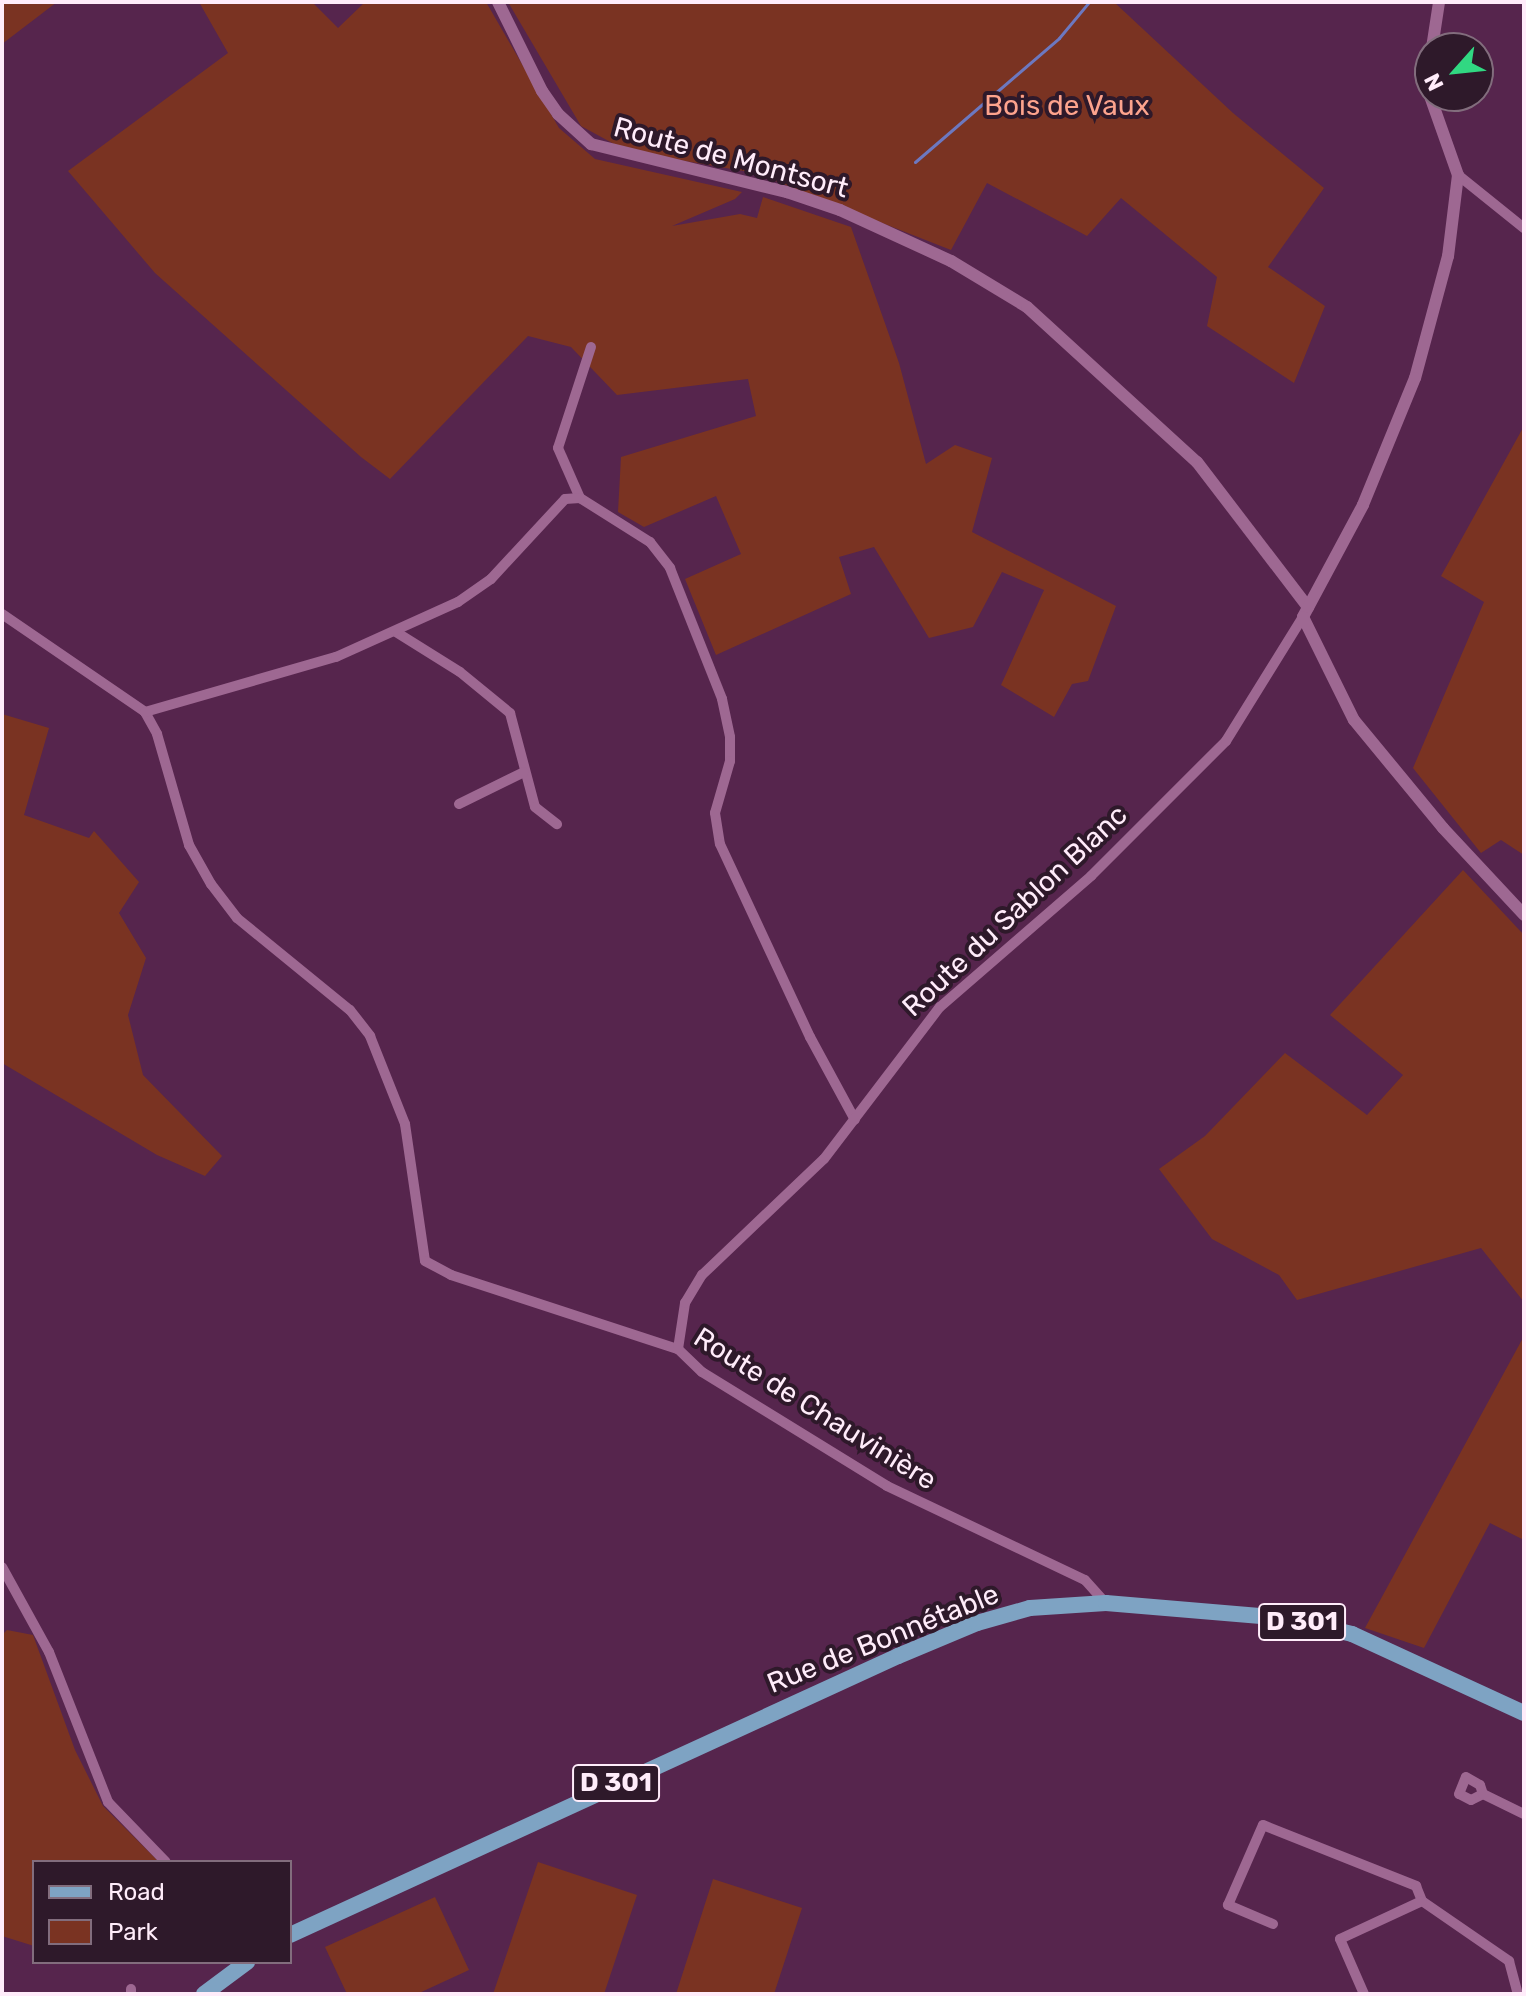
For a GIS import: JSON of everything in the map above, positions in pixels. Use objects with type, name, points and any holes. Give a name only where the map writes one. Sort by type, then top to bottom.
[{"type":"main road","name":"Rue de Bonnétable","points":[[292,1934],[935,1639],[1030,1608],[1106,1603],[1285,1618],[1352,1634],[1524,1713]]},
{"type":"main road","points":[[204,1994],[244,1964]]},
{"type":"street","name":"Route de Montsort","points":[[498,2],[550,102],[591,144],[787,192],[840,210],[951,261],[1027,307],[1197,462],[1306,612],[1354,720],[1443,828],[1524,915]]},
{"type":"street","points":[[1434,32],[1439,2]]},
{"type":"street","points":[[1306,612],[1347,540],[1415,378],[1448,256],[1458,175],[1436,112]]},
{"type":"street","points":[[1458,175],[1524,228]]},
{"type":"street","points":[[580,498],[557,440],[591,347]]},
{"type":"street","points":[[2,614],[145,712],[336,657],[458,602],[491,579],[565,499],[580,498],[650,542],[670,568],[722,699],[730,737],[730,761],[715,813],[720,844],[810,1037],[855,1120]]},
{"type":"street","name":"Route du Sablon Blanc","points":[[678,1349],[685,1303],[702,1275],[824,1159],[855,1120],[903,1049],[940,1007],[1091,876],[1226,741],[1306,612]]},
{"type":"street","points":[[396,632],[460,672],[510,713],[535,807],[557,824]]},
{"type":"street","name":"Route de Chauvinière","points":[[145,712],[157,734],[189,845],[211,884],[237,918],[350,1010],[370,1036],[405,1124],[425,1261],[451,1275],[678,1349],[702,1372],[887,1486],[952,1520],[1085,1580],[1106,1603]]},
{"type":"street","points":[[459,804],[524,772]]},
{"type":"street","points":[[2,1567],[49,1652],[108,1802],[164,1860]]},
{"type":"street","points":[[1483,1794],[1524,1814]]},
{"type":"street","points":[[1273,1924],[1228,1905],[1263,1825],[1407,1882],[1420,1890],[1422,1901],[1509,1961],[1518,1994]]},
{"type":"street","points":[[1364,1994],[1340,1939],[1422,1901]]},
{"type":"green space","points":[[2,2],[57,2],[2,44]]},
{"type":"green space","points":[[199,2],[312,2],[338,28],[365,2],[486,2],[559,128],[595,159],[742,192],[735,199],[672,226],[740,214],[757,218],[763,197],[851,227],[899,363],[926,464],[955,445],[992,458],[972,532],[1116,606],[1088,681],[1072,684],[1054,717],[1001,685],[1044,590],[1002,572],[973,627],[929,638],[874,547],[839,557],[851,594],[716,655],[685,579],[741,554],[716,496],[644,527],[618,512],[621,457],[756,416],[748,379],[617,395],[571,347],[528,336],[390,479],[361,457],[155,273],[68,171],[228,53]]},
{"type":"green space","name":"Bois de Vaux","points":[[508,2],[1114,2],[1233,113],[1324,188],[1268,267],[1325,306],[1294,383],[1207,326],[1217,277],[1121,198],[1087,236],[987,183],[951,250],[755,173],[627,151],[581,126]]},
{"type":"green space","points":[[1524,426],[1524,855],[1501,840],[1481,853],[1413,768],[1484,602],[1441,576]]},
{"type":"green space","points":[[2,714],[49,728],[24,815],[89,838],[94,831],[139,882],[119,913],[146,958],[128,1015],[143,1075],[222,1156],[205,1176],[157,1155],[2,1063]]},
{"type":"green space","points":[[1463,870],[1524,935],[1524,1302],[1481,1248],[1297,1300],[1279,1275],[1212,1239],[1159,1169],[1205,1136],[1285,1053],[1367,1115],[1403,1075],[1330,1015]]},
{"type":"green space","points":[[1524,1336],[1524,1540],[1490,1523],[1424,1648],[1365,1628]]},
{"type":"green space","points":[[7,1630],[33,1635],[75,1750],[103,1806],[157,1860],[32,1860],[32,1945],[2,1936],[2,1635]]},
{"type":"green space","points":[[538,1862],[637,1895],[604,1994],[493,1994]]},
{"type":"green space","points":[[713,1879],[802,1908],[774,1994],[676,1994]]},
{"type":"green space","points":[[435,1897],[469,1970],[417,1994],[347,1994],[325,1947]]},
{"type":"waterway","points":[[915,162],[1059,38],[1089,2]]}]
